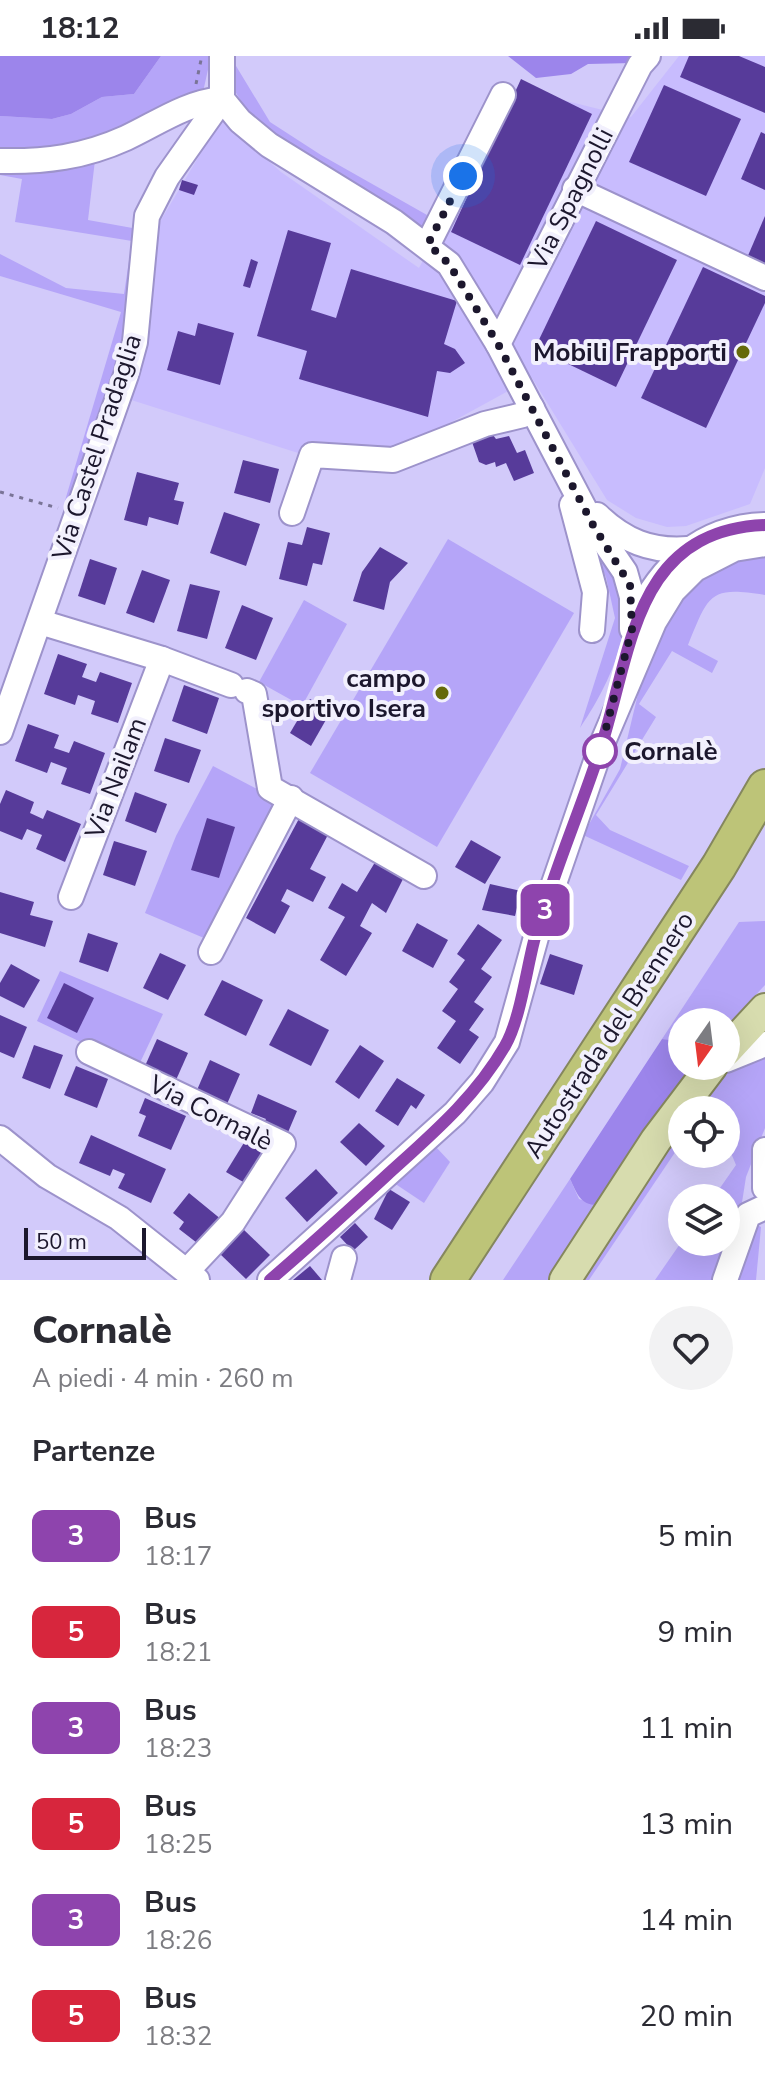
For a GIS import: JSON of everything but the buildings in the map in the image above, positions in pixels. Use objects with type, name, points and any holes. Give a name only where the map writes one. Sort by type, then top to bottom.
[{"type":"highway","name":"Autostrada del Brennero","points":[[448,1280],[710,880],[765,787]]},
{"type":"highway","name":"Autostrada del Brennero","points":[[473,1280],[736,881],[765,829]]},
{"type":"main road","points":[[740,1037],[765,1009]]},
{"type":"main road","points":[[565,1280],[656,1140],[703,1080]]},
{"type":"street","name":"Via Spagnolli","points":[[498,344],[575,189],[640,65],[648,56]]},
{"type":"street","points":[[0,161],[42,162],[83,155],[188,106],[221,78],[240,121],[269,145],[428,244],[449,264],[498,344],[569,483],[622,567],[630,585],[632,629]]},
{"type":"street","name":"Via Castel Pradaglia","points":[[0,732],[135,342],[147,216],[221,78]]},
{"type":"street","points":[[428,244],[503,95]]},
{"type":"street","points":[[575,189],[765,278]]},
{"type":"street","points":[[292,513],[312,455],[393,460],[485,424],[523,415],[532,408]]},
{"type":"street","points":[[569,483],[599,517],[631,541],[657,568],[661,608]]},
{"type":"street","points":[[569,483],[574,515],[595,592],[592,630]]},
{"type":"street","points":[[270,1280],[455,1113],[482,1082],[507,1042],[538,930],[602,744],[632,629],[660,578],[691,559],[726,530],[765,525]]},
{"type":"street","points":[[631,541],[691,559],[765,544]]},
{"type":"street","points":[[602,744],[661,608],[691,559]]},
{"type":"street","points":[[622,567],[643,577],[660,578]]},
{"type":"street","points":[[40,622],[162,659],[254,694],[281,793],[211,952]]},
{"type":"street","name":"Via Nailam","points":[[71,897],[162,659]]},
{"type":"street","points":[[281,793],[424,876]]},
{"type":"street","points":[[740,1053],[765,1044]]},
{"type":"street","name":"Via Cornalè","points":[[0,1138],[47,1176],[119,1218],[192,1276],[233,1222],[283,1144],[89,1052]]},
{"type":"street","points":[[765,1150],[765,1188]]},
{"type":"street","points":[[725,1280],[748,1215],[765,1207]]},
{"type":"path","points":[[194,90],[201,56]]},
{"type":"path","points":[[0,492],[58,508]]},
{"type":"shaded area","points":[[0,56],[161,56],[134,94],[102,97],[71,114],[52,119],[0,116]]},
{"type":"shaded area","points":[[161,56],[211,56],[203,92],[92,145],[0,154],[0,116],[52,119],[71,114],[102,97],[134,94]]},
{"type":"shaded area","points":[[230,56],[270,122],[321,155],[427,215],[423,231],[254,122],[233,88]]},
{"type":"shaded area","points":[[508,56],[640,56],[633,63],[588,64],[571,74],[536,78]]},
{"type":"shaded area","points":[[679,56],[765,56],[765,468],[750,504],[686,526],[667,527],[636,518],[607,500],[532,378],[395,453],[336,465],[125,398],[158,225],[221,119],[281,172],[419,268],[514,88],[631,117]]},
{"type":"shaded area","points":[[95,160],[88,220],[138,229],[133,316],[75,503],[64,504],[121,312],[0,276],[0,254],[66,288],[124,294],[132,241],[15,222],[22,179],[0,175],[0,169]]},
{"type":"shaded area","points":[[585,533],[618,580],[625,617],[617,657],[609,677],[580,728],[615,618],[606,577]]},
{"type":"shaded area","name":"campo sportivo Isera","points":[[448,539],[574,613],[437,847],[310,773]]},
{"type":"shaded area","points":[[765,554],[765,595],[722,593],[707,604],[701,614],[688,645],[718,661],[712,673],[672,651],[639,704],[656,717],[596,815],[610,830],[689,866],[681,880],[583,835],[620,769],[644,669],[678,598],[719,565]]},
{"type":"shaded area","points":[[304,600],[347,624],[302,706],[259,682]]},
{"type":"shaded area","points":[[213,766],[284,803],[211,941],[145,913],[176,836]]},
{"type":"shaded area","points":[[765,921],[765,985],[740,1012],[740,1008],[682,1008],[739,922]]},
{"type":"shaded area","points":[[60,971],[163,1014],[137,1069],[37,1021]]},
{"type":"shaded area","points":[[662,1039],[668,1040],[668,1080],[685,1080],[674,1096],[668,1096],[668,1104],[597,1205],[587,1203],[580,1197],[570,1179]]},
{"type":"shaded area","points":[[765,1052],[765,1128],[746,1177],[740,1215],[740,1184],[723,1184],[734,1168],[740,1168],[740,1096],[702,1096],[715,1080],[740,1080],[740,1062]]},
{"type":"shaded area","points":[[668,1142],[668,1163],[589,1280],[574,1280]]},
{"type":"shaded area","points":[[435,1146],[450,1162],[424,1203],[394,1183]]},
{"type":"shaded area","points":[[570,1179],[579,1199],[597,1205],[548,1280],[503,1280]]},
{"type":"shaded area","points":[[740,1215],[761,1227],[756,1280],[655,1280],[672,1256],[740,1256]]},
{"type":"bus line","name":"3","points":[[270,1280],[455,1113],[482,1082],[507,1042],[538,930],[602,744],[626,647],[645,599],[677,556],[726,530],[765,525]]},
{"type":"place","name":"Mobili Frapporti","points":[[743,352]]},
{"type":"place","name":"campo sportivo Isera","points":[[442,693]]},
{"type":"place","name":"Cornalè","points":[[600,751]]},
{"type":"route","points":[[463,176],[428,244],[449,264],[498,344],[569,483],[630,585],[632,629],[600,751]]}]
